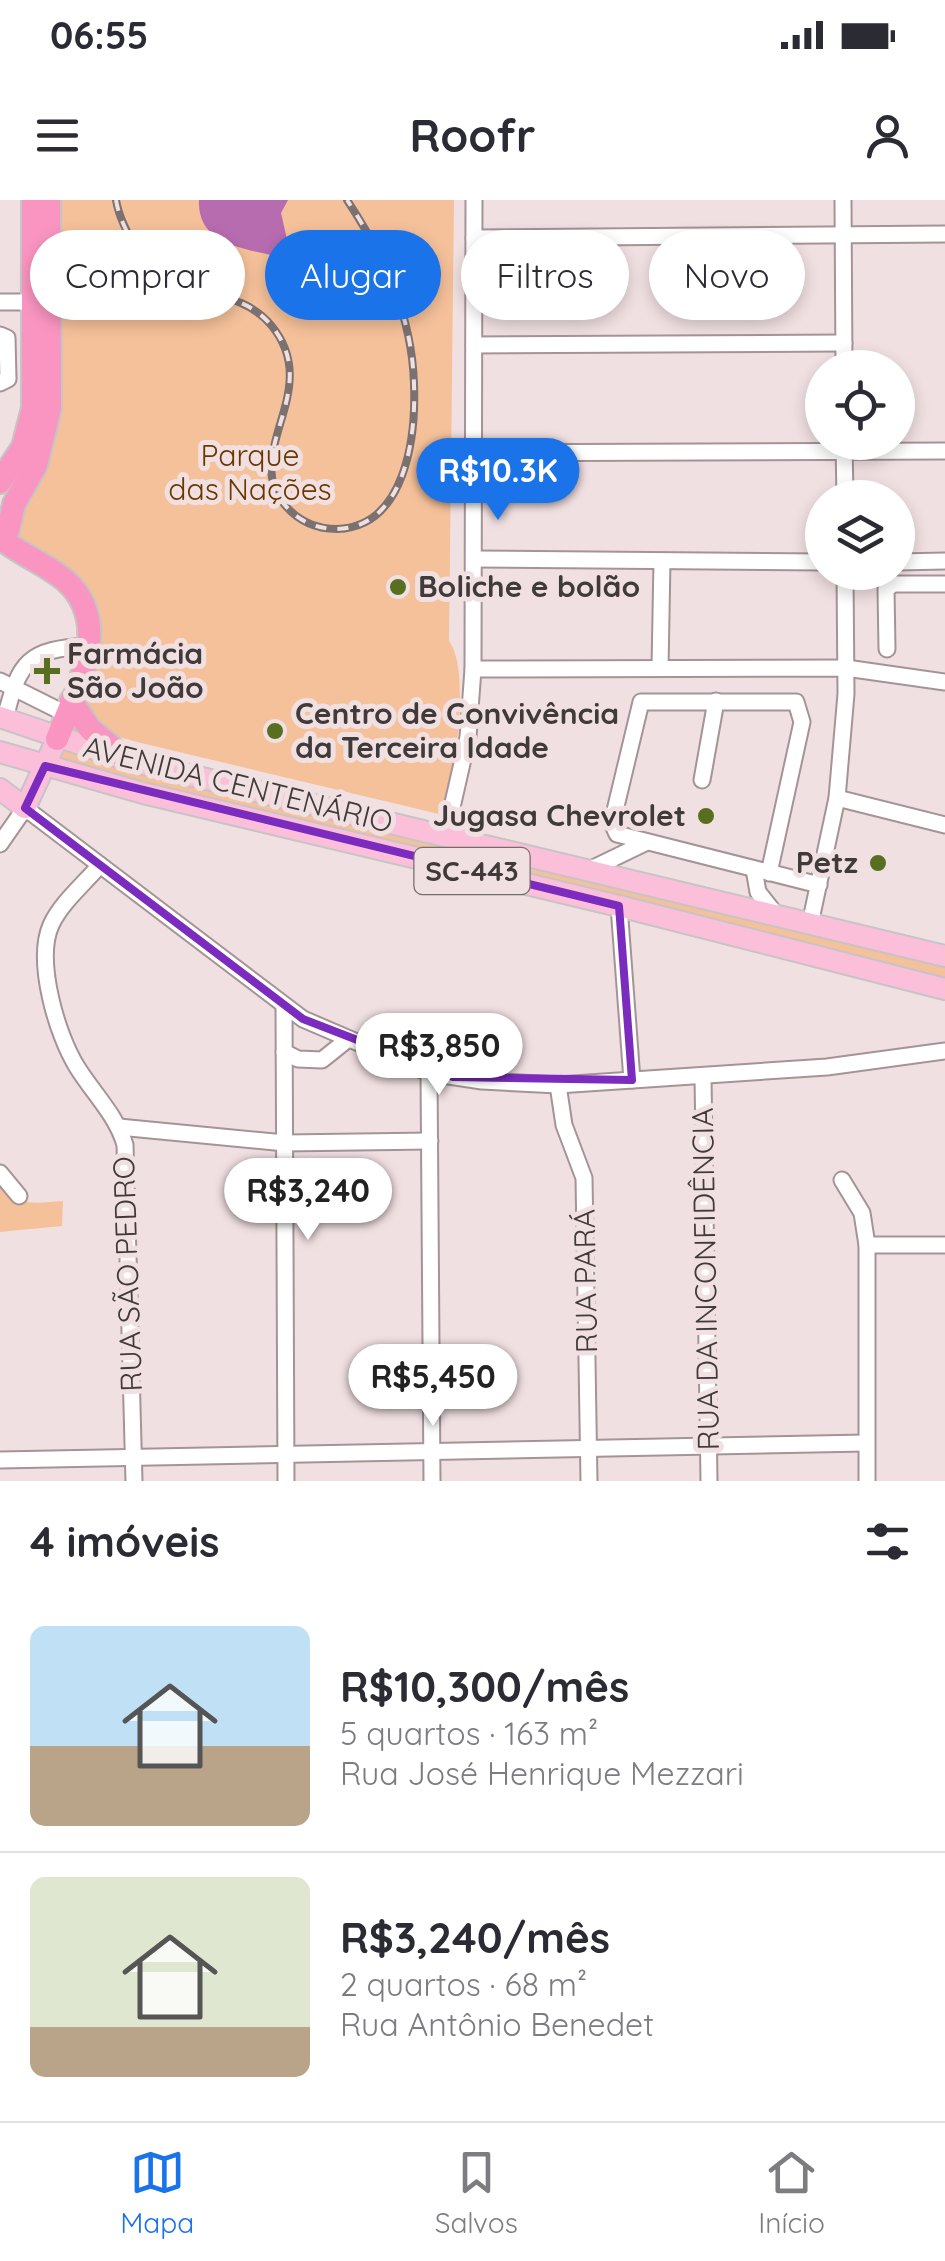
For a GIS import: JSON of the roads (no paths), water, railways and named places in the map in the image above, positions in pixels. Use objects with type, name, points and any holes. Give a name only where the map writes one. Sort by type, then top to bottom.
[{"type":"highway","points":[[33,200],[33,230]]},
{"type":"highway","points":[[49,200],[50,408],[42,448],[14,504],[4,536],[75,589],[87,610],[89,646],[57,739]]},
{"type":"highway","points":[[0,482],[31,428],[33,320]]},
{"type":"highway","points":[[69,708],[126,760]]},
{"type":"main road","name":"AVENIDA CENTENÁRIO","points":[[2,718],[126,760],[945,956]]},
{"type":"main road","points":[[0,789],[26,808],[57,739]]},
{"type":"main road","name":"AVENIDA CENTENÁRIO","points":[[0,752],[945,989]]},
{"type":"street","points":[[474,200],[474,230]]},
{"type":"street","points":[[843,200],[844,350]]},
{"type":"street","points":[[629,237],[945,234]]},
{"type":"street","points":[[0,302],[30,302]]},
{"type":"street","points":[[445,838],[468,736],[473,669],[474,320]]},
{"type":"street","points":[[0,335],[8,338],[9,355],[8,379],[0,383]]},
{"type":"street","points":[[474,346],[844,343]]},
{"type":"street","points":[[475,453],[805,448]]},
{"type":"street","points":[[915,449],[945,450]]},
{"type":"street","points":[[476,560],[805,562]]},
{"type":"street","points":[[915,561],[945,560]]},
{"type":"street","points":[[660,668],[662,561]]},
{"type":"street","points":[[887,649],[886,589],[894,584],[945,584]]},
{"type":"street","points":[[810,924],[838,798],[846,668],[845,590]]},
{"type":"street","points":[[2,718],[6,683],[28,658],[52,648],[89,646]]},
{"type":"street","points":[[473,669],[846,668],[945,682]]},
{"type":"street","points":[[6,683],[69,708]]},
{"type":"street","points":[[776,916],[758,892],[761,871],[800,710],[787,700],[641,702],[612,823],[617,834],[761,871],[819,885]]},
{"type":"street","points":[[702,780],[716,701]]},
{"type":"street","points":[[838,798],[945,826]]},
{"type":"street","points":[[0,844],[26,808],[284,1006],[347,1040],[430,1073],[558,1085],[703,1076],[945,1051]]},
{"type":"street","points":[[586,871],[647,842]]},
{"type":"street","name":"RUA SÃO PEDRO","points":[[100,865],[53,920],[47,956],[54,1012],[66,1049],[118,1126],[128,1188],[134,1481]]},
{"type":"street","points":[[618,906],[632,1080]]},
{"type":"street","points":[[284,1006],[286,1481]]},
{"type":"street","points":[[284,1052],[298,1059],[322,1060],[347,1040]]},
{"type":"street","points":[[430,1073],[432,1481]]},
{"type":"street","name":"RUA DA INCONFIDÊNCIA","points":[[703,1076],[708,1481]]},
{"type":"street","name":"RUA PARÁ","points":[[558,1085],[564,1125],[584,1178],[589,1481]]},
{"type":"street","points":[[118,1126],[285,1143],[430,1141]]},
{"type":"street","points":[[0,1173],[19,1196]]},
{"type":"street","points":[[842,1180],[862,1213],[868,1246],[867,1481]]},
{"type":"street","points":[[868,1246],[945,1245]]},
{"type":"street","points":[[0,1460],[866,1444]]},
{"type":"railway","points":[[116,200],[127,231],[151,268],[185,287],[238,302],[271,325],[285,349],[290,373],[271,463],[273,484],[295,515],[314,525],[337,529],[360,524],[378,513],[392,496],[409,452],[414,405],[412,359],[402,310],[384,265],[347,200]]},
{"type":"place","name":"Boliche e bolão","points":[[398,587]]},
{"type":"place","name":"Farmácia São João","points":[[47,671]]},
{"type":"place","name":"Centro de Convivência da Terceira Idade","points":[[275,731]]},
{"type":"place","name":"Jugasa Chevrolet","points":[[706,816]]},
{"type":"place","name":"Petz","points":[[878,863]]},
{"type":"park label","name":"Parque das Nações","points":[[250,473]]}]
